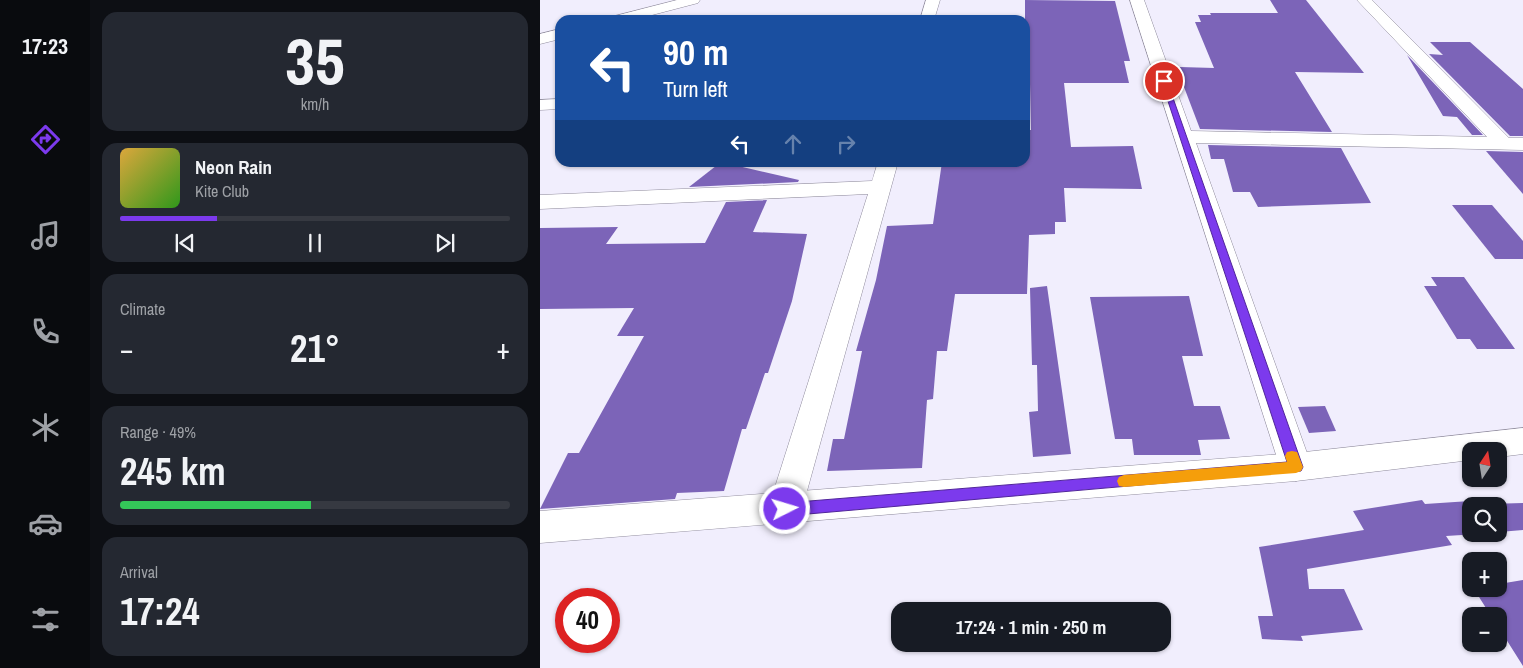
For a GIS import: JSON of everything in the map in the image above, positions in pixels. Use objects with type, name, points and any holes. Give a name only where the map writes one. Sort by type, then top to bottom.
[{"type":"street","points":[[635,15],[693,0]]},
{"type":"street","points":[[928,15],[933,0]]},
{"type":"street","points":[[1137,0],[1182,137],[1296,467]]},
{"type":"street","points":[[1364,0],[1513,144]]},
{"type":"street","points":[[540,39],[555,35]]},
{"type":"street","points":[[540,105],[555,104]]},
{"type":"street","points":[[1182,137],[1513,144]]},
{"type":"street","points":[[540,202],[885,175],[785,509]]},
{"type":"street","points":[[540,527],[1296,467],[1523,441]]},
{"type":"building","points":[[1025,0],[1115,1],[1130,61],[1124,61],[1129,83],[1064,83],[1071,147],[1133,146],[1142,189],[1064,188],[1066,222],[1055,222],[1055,234],[1029,235],[1027,294],[955,294],[947,351],[937,351],[933,399],[927,400],[922,468],[827,471],[833,439],[844,439],[862,351],[856,351],[876,280],[887,226],[933,224],[941,167],[1030,167],[1030,15],[1025,15]]},
{"type":"building","points":[[1270,0],[1306,0],[1364,73],[1295,72],[1332,132],[1200,129],[1184,87],[1180,67],[1214,68],[1195,22],[1201,22],[1198,15],[1211,15],[1210,13],[1278,13]]},
{"type":"building","points":[[1430,42],[1470,42],[1523,89],[1523,136],[1510,136],[1429,54],[1443,55]]},
{"type":"building","points":[[1407,55],[1483,135],[1472,135],[1457,117],[1443,116]]},
{"type":"building","points":[[1208,145],[1341,148],[1371,203],[1258,207],[1250,192],[1233,192],[1224,159],[1211,159]]},
{"type":"building","points":[[1486,151],[1523,152],[1523,194]]},
{"type":"building","points":[[715,167],[743,167],[799,180],[798,182],[689,187]]},
{"type":"building","points":[[767,200],[753,232],[807,234],[792,301],[768,373],[765,373],[746,429],[742,429],[724,491],[677,493],[675,499],[540,509],[568,453],[579,453],[644,336],[617,336],[634,308],[540,309],[540,228],[618,227],[606,244],[705,243],[726,202]]},
{"type":"building","points":[[1452,205],[1492,205],[1523,241],[1523,259],[1495,259]]},
{"type":"building","points":[[1431,277],[1464,277],[1515,349],[1477,349],[1470,339],[1457,339],[1424,286],[1437,286]]},
{"type":"building","points":[[1047,286],[1071,454],[1033,457],[1029,412],[1038,411],[1037,365],[1032,365],[1030,288]]},
{"type":"building","points":[[1189,296],[1203,356],[1182,356],[1194,406],[1220,406],[1230,439],[1198,440],[1201,455],[1134,455],[1132,439],[1115,439],[1090,297]]},
{"type":"building","points":[[1325,406],[1336,431],[1309,433],[1298,407]]},
{"type":"building","points":[[1422,500],[1425,504],[1462,502],[1462,535],[1446,536],[1452,545],[1307,569],[1309,589],[1344,589],[1363,630],[1301,636],[1303,641],[1262,639],[1258,616],[1273,616],[1259,547],[1364,530],[1353,511]]},
{"type":"building","points":[[1507,503],[1523,503],[1523,530],[1507,531]]},
{"type":"building","points":[[1523,580],[1523,666],[1507,641],[1507,607],[1485,607],[1479,597],[1507,597],[1507,583]]},
{"type":"slow traffic","points":[[1124,481],[1296,467],[1292,456]]},
{"type":"route","points":[[785,509],[1296,467],[1164,81]]}]
